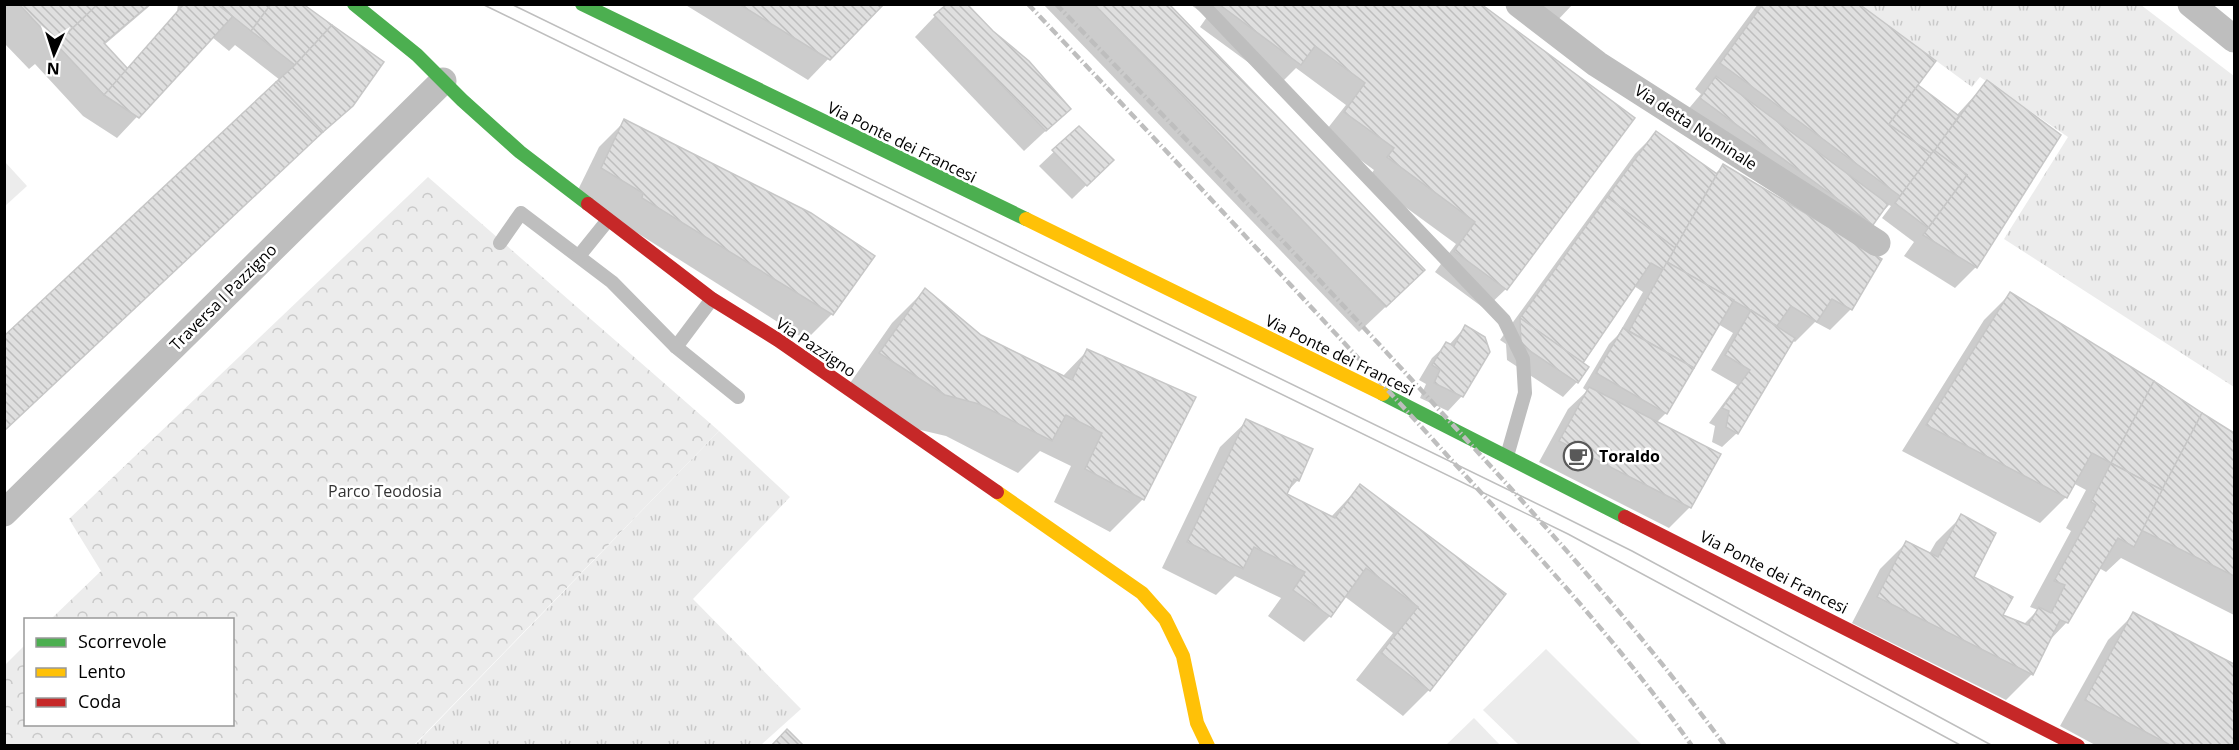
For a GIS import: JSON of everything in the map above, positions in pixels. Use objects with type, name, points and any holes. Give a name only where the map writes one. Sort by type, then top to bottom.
[{"type":"main road","name":"Via Pazzigno","points":[[354,4],[408,46],[520,152],[712,299],[778,340],[1142,593],[1165,619],[1183,656],[1197,723],[1209,746]]},
{"type":"main road","name":"Via Ponte dei Francesi","points":[[582,4],[1328,366],[2078,746]]},
{"type":"street","name":"Via detta Nominale","points":[[1519,4],[1597,64],[1877,243]]},
{"type":"street","points":[[2191,4],[2235,39]]},
{"type":"street","name":"Traversa I Pazzigno","points":[[9,500],[443,81]]},
{"type":"lane","points":[[1202,4],[1504,320],[1523,359],[1525,393],[1502,453]]},
{"type":"lane","points":[[500,243],[521,213],[612,282],[676,347],[738,397]]},
{"type":"lane","points":[[579,256],[608,220]]},
{"type":"lane","points":[[676,347],[712,299]]},
{"type":"green space","points":[[1860,5],[2141,5],[2234,76],[2234,387],[2004,239],[2068,137],[1980,77],[1972,87]]},
{"type":"green space","points":[[5,162],[27,186],[5,206]]},
{"type":"green space","name":"Parco Teodosia","points":[[428,177],[719,431],[414,745],[5,746],[5,665],[24,646],[24,726],[234,726],[234,618],[52,618],[101,571],[69,519]]},
{"type":"green space","points":[[719,431],[790,497],[693,599],[801,709],[761,745],[414,746]]},
{"type":"green space","points":[[1546,649],[1642,745],[1519,745],[1483,710]]},
{"type":"green space","points":[[1474,718],[1500,745],[1446,745]]},
{"type":"building","points":[[19,4],[98,4],[56,44]]},
{"type":"building","points":[[98,4],[150,4],[104,43],[128,69],[104,95],[56,44]]},
{"type":"building","points":[[184,4],[217,4],[233,16],[139,118],[104,95]]},
{"type":"building","points":[[217,4],[271,4],[251,31]]},
{"type":"building","points":[[271,4],[303,4],[332,25],[295,65],[251,31]]},
{"type":"building","points":[[739,4],[884,4],[830,60]]},
{"type":"building","points":[[947,4],[967,4],[993,31],[1029,61],[1071,109],[1046,131],[934,15]]},
{"type":"building","points":[[1094,4],[1169,4],[1425,270],[1386,307]]},
{"type":"building","points":[[1481,4],[1635,118],[1507,290],[1454,251],[1475,222],[1387,157],[1394,148],[1344,112],[1365,83],[1315,46],[1301,65],[1220,5]]},
{"type":"building","points":[[1763,4],[1859,4],[1936,61],[1889,124],[1932,154],[1900,196],[1720,63]]},
{"type":"building","points":[[332,25],[384,62],[353,106],[323,132],[276,82]]},
{"type":"building","points":[[1716,76],[1888,204],[1873,225],[1700,98]]},
{"type":"building","points":[[1987,80],[2061,135],[1977,268],[1923,235],[1967,175],[1934,150]]},
{"type":"building","points":[[276,82],[323,132],[4,431],[4,336]]},
{"type":"building","points":[[1918,85],[1959,116],[1932,154],[1889,124]]},
{"type":"building","points":[[624,119],[811,213],[875,256],[833,315],[642,198],[643,193],[601,168]]},
{"type":"building","points":[[1079,126],[1114,160],[1087,186],[1052,150]]},
{"type":"building","points":[[1656,131],[1717,174],[1675,248],[1607,197]]},
{"type":"building","points":[[1934,150],[1967,175],[1928,228],[1895,203]]},
{"type":"building","points":[[1723,164],[1882,259],[1852,310],[1832,299],[1817,322],[1791,306],[1777,326],[1667,262]]},
{"type":"building","points":[[1607,197],[1675,248],[1663,270],[1651,263],[1583,363],[1520,318]]},
{"type":"building","points":[[1667,262],[1734,300],[1694,368],[1629,331]]},
{"type":"building","points":[[925,288],[981,335],[1072,380],[1087,349],[1196,397],[1144,500],[1085,469],[1102,433],[1066,415],[1052,441],[979,404],[945,395],[879,353]]},
{"type":"building","points":[[2010,292],[2154,381],[2111,463],[2092,453],[2067,498],[1926,425]]},
{"type":"building","points":[[1751,310],[1795,338],[1738,434],[1726,427],[1729,411],[1722,408],[1750,370],[1725,355]]},
{"type":"building","points":[[1520,318],[1589,367],[1578,383],[1521,345]]},
{"type":"building","points":[[1465,325],[1485,337],[1490,352],[1463,397],[1434,383],[1440,370],[1432,365],[1446,342],[1454,346]]},
{"type":"building","points":[[1623,328],[1694,368],[1667,414],[1596,373]]},
{"type":"building","points":[[2154,381],[2202,413],[2162,490],[2111,463]]},
{"type":"building","points":[[1589,387],[1721,454],[1691,508],[1559,441]]},
{"type":"building","points":[[2202,413],[2234,433],[2234,576],[2141,530]]},
{"type":"building","points":[[1246,419],[1313,449],[1299,481],[1294,479],[1287,494],[1335,518],[1360,484],[1506,594],[1430,691],[1381,653],[1418,607],[1366,568],[1331,617],[1293,590],[1305,572],[1254,547],[1243,569],[1187,542]]},
{"type":"building","points":[[2111,463],[2162,490],[2134,547],[2118,538],[2068,623],[2060,620],[2033,675],[1877,597],[1906,541],[1938,557],[1961,514],[1996,533],[1974,577],[2013,597],[2003,615],[2028,625],[2039,607],[2051,613],[2065,585],[2054,581],[2096,505],[2091,502]]},
{"type":"building","points":[[2133,612],[2234,664],[2234,746],[2172,746],[2085,700]]},
{"type":"building","points":[[787,729],[804,746],[771,746]]},
{"type":"tram line","points":[[482,4],[1568,534],[1962,746]]},
{"type":"tram line","points":[[511,4],[1632,551],[1993,746]]},
{"type":"railway","points":[[1028,4],[1328,325],[1530,547],[1630,664],[1692,746]]},
{"type":"railway","points":[[1056,4],[1299,258],[1516,494],[1658,659],[1725,746]]},
{"type":"traffic: fast","points":[[354,4],[417,55],[462,100],[520,152],[588,204]]},
{"type":"traffic: fast","points":[[582,4],[1026,219]]},
{"type":"traffic: fast","points":[[1383,394],[1625,517]]},
{"type":"traffic: slow","points":[[1026,219],[1383,394]]},
{"type":"traffic: slow","points":[[997,492],[1142,593],[1165,619],[1183,656],[1197,723],[1208,746]]},
{"type":"traffic: jam","points":[[588,204],[712,299],[778,340],[997,492]]},
{"type":"traffic: jam","points":[[1625,517],[2078,746]]},
{"type":"place","name":"Toraldo","points":[[1578,456]]}]
